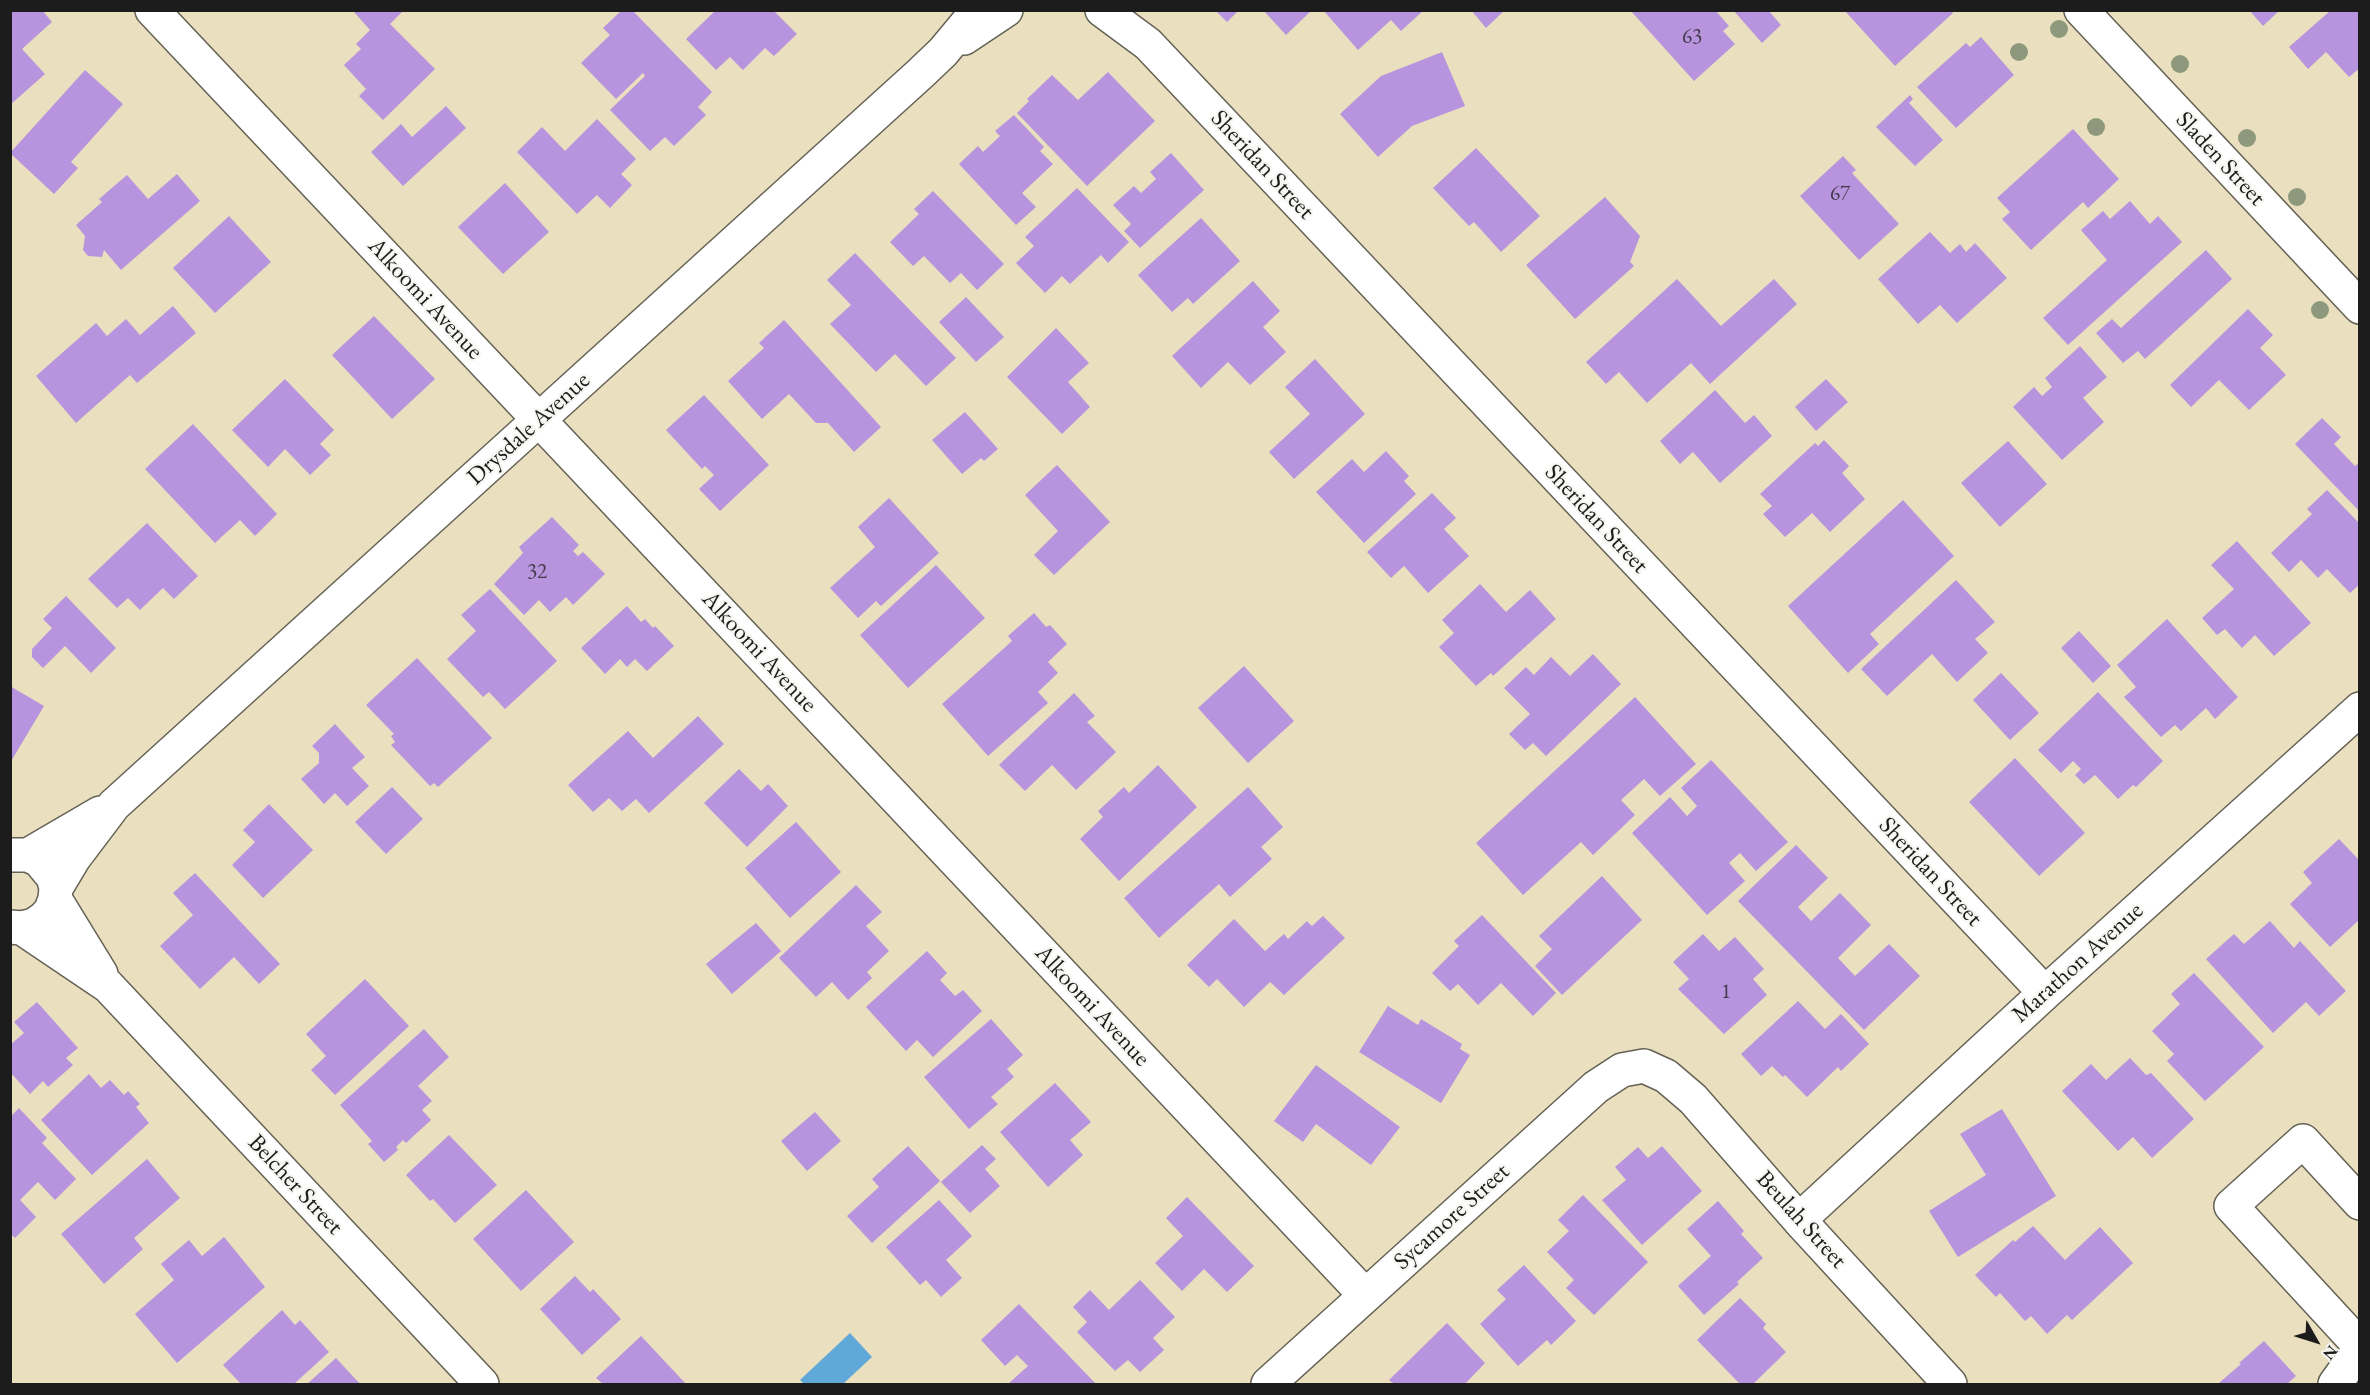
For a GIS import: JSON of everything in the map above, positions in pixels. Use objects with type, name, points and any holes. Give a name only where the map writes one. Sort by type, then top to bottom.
[{"type":"street","name":"Alkoomi Avenue","points":[[152,10],[1365,1295]]},
{"type":"street","name":"Drysdale Avenue","points":[[16,928],[34,925],[51,910],[55,893],[74,858],[114,805],[943,52],[978,10]]},
{"type":"street","name":"Drysdale Avenue","points":[[943,52],[1006,10]]},
{"type":"street","name":"Sheridan Street","points":[[1102,10],[1148,44],[2045,993]]},
{"type":"street","name":"Sheridan Street","points":[[1127,10],[1148,44]]},
{"type":"street","name":"Sladen Street","points":[[2081,10],[2360,306]]},
{"type":"street","name":"Marathon Avenue","points":[[1799,1220],[2045,993],[2360,709]]},
{"type":"street","name":"Drysdale Avenue","points":[[16,854],[114,805]]},
{"type":"street","name":"Belcher Street","points":[[16,854],[39,860],[47,867],[53,877],[55,893],[108,986],[482,1384]]},
{"type":"street","name":"Belcher Street","points":[[16,928],[108,986]]},
{"type":"street","name":"Sycamore Street","points":[[1268,1384],[1596,1087],[1622,1070],[1644,1066]]},
{"type":"street","name":"Beulah Street","points":[[1644,1066],[1666,1076],[1693,1099],[1799,1220],[1950,1384]]},
{"type":"street","points":[[2335,1384],[2360,1348],[2231,1206],[2303,1141],[2360,1203]]},
{"type":"water","points":[[850,1333],[872,1357],[843,1384],[804,1384],[800,1380]]},
{"type":"building","points":[[14,10],[42,10],[52,22],[22,49],[45,74],[10,105],[10,14]]},
{"type":"building","points":[[355,10],[404,10],[390,24],[435,69],[383,120],[359,96],[366,89],[344,65],[361,49],[356,44],[370,30],[354,12]]},
{"type":"building","points":[[622,10],[632,10],[712,92],[698,107],[706,115],[674,146],[665,137],[650,151],[610,110],[645,76],[643,73],[616,99],[581,63],[610,35],[603,28]]},
{"type":"building","points":[[716,10],[773,10],[797,34],[774,56],[765,48],[743,70],[730,57],[716,70],[686,39]]},
{"type":"building","points":[[1215,10],[1239,10],[1227,22]]},
{"type":"building","points":[[1263,10],[1312,10],[1286,35]]},
{"type":"building","points":[[1323,10],[1424,10],[1401,31],[1391,20],[1358,50]]},
{"type":"building","points":[[1471,10],[1505,10],[1486,28]]},
{"type":"building","points":[[1630,10],[1715,10],[1729,26],[1723,31],[1735,44],[1694,81]]},
{"type":"building","points":[[1733,10],[1768,10],[1781,25],[1762,43]]},
{"type":"building","points":[[1844,10],[1951,10],[1953,13],[1895,66]]},
{"type":"building","points":[[2249,10],[2280,10],[2263,26]]},
{"type":"building","points":[[2331,10],[2360,10],[2360,68],[2349,77],[2326,52],[2308,69],[2289,47]]},
{"type":"building","points":[[1981,37],[2014,75],[1956,128],[1917,87],[1966,43],[1970,47]]},
{"type":"building","points":[[1442,52],[1465,106],[1412,126],[1378,157],[1340,114],[1381,76]]},
{"type":"building","points":[[85,70],[123,104],[71,162],[78,168],[54,194],[10,153]]},
{"type":"building","points":[[1108,72],[1155,121],[1087,186],[1017,113],[1029,101],[1027,99],[1052,75],[1078,100]]},
{"type":"building","points":[[1910,95],[1913,99],[1909,103],[1943,140],[1915,166],[1876,127]]},
{"type":"building","points":[[446,106],[466,128],[403,186],[371,152],[401,124],[412,137]]},
{"type":"building","points":[[1014,115],[1044,147],[1040,151],[1053,164],[1022,193],[1036,207],[1016,225],[959,164],[978,146],[983,152],[1000,136],[995,131]]},
{"type":"building","points":[[597,119],[636,159],[621,174],[632,185],[610,208],[597,195],[577,214],[517,152],[542,127],[565,151]]},
{"type":"building","points":[[2073,129],[2119,179],[2088,208],[2083,202],[2031,250],[2002,219],[2010,212],[1997,198]]},
{"type":"building","points":[[1476,148],[1540,216],[1501,252],[1474,222],[1469,226],[1433,188]]},
{"type":"building","points":[[1171,153],[1204,190],[1140,248],[1124,231],[1131,224],[1113,205],[1134,186],[1141,193],[1156,179],[1150,172]]},
{"type":"building","points":[[1843,156],[1856,170],[1852,173],[1899,224],[1859,260],[1800,196]]},
{"type":"building","points":[[177,174],[200,201],[121,270],[104,250],[102,257],[88,256],[83,250],[85,236],[76,225],[102,202],[99,199],[127,175],[148,199]]},
{"type":"building","points":[[505,183],[549,232],[503,274],[458,227]]},
{"type":"building","points":[[1077,188],[1129,242],[1108,263],[1101,255],[1070,284],[1062,276],[1045,293],[1016,263],[1034,246],[1025,237]]},
{"type":"building","points":[[933,191],[1004,264],[977,290],[961,273],[950,283],[924,256],[913,266],[890,242],[919,214],[914,209]]},
{"type":"building","points":[[1605,197],[1640,236],[1630,262],[1634,266],[1575,319],[1526,265]]},
{"type":"building","points":[[2130,201],[2150,224],[2158,216],[2182,242],[2068,345],[2043,318],[2107,260],[2081,230],[2103,211],[2110,219]]},
{"type":"building","points":[[229,216],[271,262],[215,313],[173,268]]},
{"type":"building","points":[[1201,218],[1240,261],[1193,304],[1188,298],[1172,312],[1138,275]]},
{"type":"building","points":[[1930,232],[1950,253],[1960,244],[1966,252],[1975,243],[2007,278],[1957,323],[1940,305],[1918,324],[1878,279]]},
{"type":"building","points":[[2206,250],[2232,279],[2145,359],[2138,351],[2123,363],[2096,333],[2112,319],[2121,328]]},
{"type":"building","points":[[855,253],[956,358],[926,386],[895,354],[876,372],[830,324],[851,305],[827,280]]},
{"type":"building","points":[[1677,279],[1721,326],[1774,279],[1797,304],[1710,384],[1691,363],[1647,403],[1619,372],[1606,384],[1586,362]]},
{"type":"building","points":[[1253,281],[1280,311],[1263,327],[1286,352],[1250,385],[1228,362],[1201,388],[1172,356]]},
{"type":"building","points":[[966,297],[1004,337],[976,362],[939,322]]},
{"type":"building","points":[[173,306],[196,333],[137,383],[130,375],[76,423],[36,376],[96,323],[107,336],[126,319],[140,335]]},
{"type":"building","points":[[2248,309],[2273,335],[2260,348],[2286,375],[2249,410],[2219,380],[2191,407],[2170,385]]},
{"type":"building","points":[[374,316],[435,379],[392,419],[332,355]]},
{"type":"building","points":[[784,320],[881,427],[854,452],[828,423],[816,423],[789,394],[762,419],[728,381],[764,348],[759,343]]},
{"type":"building","points":[[1056,328],[1089,363],[1068,382],[1090,407],[1062,434],[1007,377]]},
{"type":"building","points":[[2080,346],[2107,377],[2083,398],[2104,422],[2062,460],[2013,407],[2034,387],[2042,396],[2052,387],[2045,378]]},
{"type":"building","points":[[1315,359],[1365,414],[1294,479],[1269,452],[1310,414],[1285,387]]},
{"type":"building","points":[[285,379],[334,430],[320,444],[331,455],[310,475],[285,449],[268,467],[232,430]]},
{"type":"building","points":[[1826,379],[1848,402],[1816,431],[1795,407]]},
{"type":"building","points":[[1715,390],[1745,423],[1754,415],[1772,436],[1720,483],[1693,452],[1680,464],[1660,441]]},
{"type":"building","points":[[704,395],[769,465],[720,511],[699,489],[714,475],[705,466],[702,469],[666,430]]},
{"type":"building","points":[[965,412],[998,449],[984,461],[981,458],[962,474],[932,440]]},
{"type":"building","points":[[2322,418],[2341,437],[2334,444],[2355,466],[2360,462],[2360,512],[2295,444]]},
{"type":"building","points":[[193,424],[277,514],[255,536],[240,520],[215,543],[145,469]]},
{"type":"building","points":[[1824,440],[1849,466],[1842,473],[1865,499],[1830,532],[1812,513],[1785,537],[1763,514],[1772,506],[1760,494],[1815,443],[1818,446]]},
{"type":"building","points":[[2008,441],[2047,484],[2000,527],[1961,483]]},
{"type":"building","points":[[1386,451],[1409,476],[1404,481],[1416,494],[1364,543],[1316,492],[1352,459],[1364,472]]},
{"type":"building","points":[[1057,465],[1110,522],[1054,575],[1034,555],[1058,531],[1025,495]]},
{"type":"building","points":[[2327,490],[2360,524],[2360,584],[2350,593],[2327,569],[2318,578],[2301,560],[2289,572],[2271,553],[2312,514],[2307,509]]},
{"type":"building","points":[[1432,493],[1456,518],[1444,529],[1469,556],[1428,593],[1404,566],[1391,578],[1367,552]]},
{"type":"building","points":[[889,498],[939,553],[881,606],[876,601],[858,618],[830,588],[875,547],[858,527]]},
{"type":"building","points":[[1903,500],[1954,556],[1870,634],[1879,644],[1848,673],[1788,606]]},
{"type":"building","points":[[552,517],[579,545],[573,551],[578,556],[583,552],[605,574],[573,605],[566,597],[550,612],[539,600],[524,615],[494,584],[523,553],[519,547]]},
{"type":"building","points":[[147,523],[198,576],[174,599],[163,588],[140,610],[128,598],[117,608],[88,579]]},
{"type":"building","points":[[2237,541],[2311,623],[2274,656],[2255,635],[2242,648],[2225,629],[2217,635],[2202,618],[2234,589],[2211,565]]},
{"type":"building","points":[[936,565],[985,618],[908,688],[860,635]]},
{"type":"building","points":[[1956,580],[1995,622],[1975,639],[1988,653],[1957,682],[1932,654],[1887,696],[1861,669]]},
{"type":"building","points":[[1480,584],[1506,612],[1530,590],[1556,619],[1493,676],[1491,673],[1476,686],[1439,647],[1454,633],[1442,620]]},
{"type":"building","points":[[490,589],[557,661],[505,709],[489,692],[483,697],[447,659],[476,631],[461,615]]},
{"type":"building","points":[[66,596],[116,648],[91,673],[65,646],[43,668],[32,657],[32,649],[52,628],[43,619]]},
{"type":"building","points":[[627,606],[641,622],[645,619],[653,628],[655,626],[674,646],[647,671],[635,659],[627,667],[620,659],[605,674],[581,648]]},
{"type":"building","points":[[1034,613],[1046,627],[1050,625],[1067,644],[1048,662],[1058,673],[1038,692],[1048,703],[988,756],[942,704],[1012,641],[1008,636]]},
{"type":"building","points":[[2167,619],[2238,697],[2215,719],[2206,708],[2181,731],[2175,725],[2161,737],[2124,697],[2136,687],[2117,665]]},
{"type":"building","points":[[2079,631],[2111,666],[2093,683],[2061,648]]},
{"type":"building","points":[[1593,654],[1621,684],[1546,756],[1533,743],[1525,750],[1509,734],[1530,714],[1504,688],[1526,667],[1534,675],[1551,657],[1570,676]]},
{"type":"building","points":[[417,658],[492,738],[438,787],[434,783],[430,786],[391,745],[395,742],[391,736],[394,734],[366,705]]},
{"type":"building","points":[[1244,666],[1294,721],[1248,763],[1198,708]]},
{"type":"building","points":[[2001,673],[2039,713],[2010,740],[1973,700]]},
{"type":"building","points":[[10,686],[44,706],[10,763]]},
{"type":"building","points":[[2098,692],[2163,761],[2136,787],[2133,785],[2118,799],[2095,775],[2084,784],[2075,775],[2081,769],[2073,761],[2061,773],[2038,750]]},
{"type":"building","points":[[1074,693],[1095,716],[1087,722],[1116,752],[1076,790],[1052,765],[1025,791],[999,765]]},
{"type":"building","points":[[1635,697],[1696,764],[1660,796],[1644,779],[1621,800],[1635,815],[1593,855],[1581,842],[1523,895],[1476,843]]},
{"type":"building","points":[[698,716],[724,744],[649,813],[636,799],[622,811],[609,798],[593,812],[568,785],[628,731],[653,758]]},
{"type":"building","points":[[335,724],[365,757],[352,768],[369,786],[347,806],[335,793],[324,804],[301,779],[319,763],[319,753],[312,746]]},
{"type":"building","points":[[2015,758],[2085,833],[2039,876],[1969,802]]},
{"type":"building","points":[[1711,760],[1788,842],[1756,871],[1740,853],[1729,863],[1745,881],[1707,915],[1632,833],[1670,797],[1687,816],[1697,806],[1681,788]]},
{"type":"building","points":[[1158,765],[1197,807],[1119,881],[1080,839],[1103,817],[1098,811],[1124,787],[1129,793]]},
{"type":"building","points":[[739,769],[761,791],[768,784],[788,806],[747,847],[704,803]]},
{"type":"building","points":[[392,787],[423,819],[386,854],[355,822]]},
{"type":"building","points":[[1248,787],[1283,827],[1261,847],[1272,859],[1230,897],[1219,884],[1159,938],[1124,898]]},
{"type":"building","points":[[269,804],[313,850],[263,898],[232,865],[255,842],[243,830]]},
{"type":"building","points":[[796,822],[841,872],[790,918],[745,868]]},
{"type":"building","points":[[2339,839],[2360,861],[2360,919],[2330,947],[2290,904],[2312,883],[2303,872]]},
{"type":"building","points":[[1796,845],[1828,878],[1798,907],[1811,921],[1840,893],[1871,925],[1838,958],[1855,976],[1889,944],[1920,976],[1864,1030],[1738,901]]},
{"type":"building","points":[[195,873],[280,964],[259,984],[234,957],[200,989],[160,946],[193,915],[173,893]]},
{"type":"building","points":[[1602,876],[1642,920],[1562,995],[1535,966],[1552,949],[1539,936]]},
{"type":"building","points":[[856,885],[882,912],[866,926],[889,951],[867,972],[872,978],[848,1000],[832,982],[816,997],[779,958]]},
{"type":"building","points":[[1482,915],[1556,993],[1533,1016],[1501,983],[1478,1005],[1458,984],[1450,991],[1432,973],[1459,946],[1454,941]]},
{"type":"building","points":[[1323,916],[1345,938],[1284,995],[1270,982],[1244,1007],[1217,979],[1209,987],[1187,965],[1234,919],[1265,951],[1284,934],[1288,939],[1307,921],[1312,926]]},
{"type":"building","points":[[2270,921],[2294,948],[2300,941],[2346,991],[2319,1016],[2306,1002],[2273,1033],[2206,959],[2234,934],[2244,944]]},
{"type":"building","points":[[756,923],[781,951],[732,994],[706,964]]},
{"type":"building","points":[[1703,934],[1719,951],[1735,937],[1764,969],[1753,979],[1767,995],[1724,1034],[1678,989],[1689,979],[1673,962]]},
{"type":"building","points":[[927,951],[947,973],[940,980],[955,996],[963,990],[982,1011],[933,1057],[917,1040],[906,1051],[866,1007]]},
{"type":"building","points":[[2194,973],[2264,1047],[2205,1101],[2167,1061],[2174,1054],[2152,1031],[2180,1004],[2171,994]]},
{"type":"building","points":[[365,979],[409,1026],[335,1095],[311,1070],[326,1056],[306,1034]]},
{"type":"building","points":[[1798,1001],[1825,1029],[1841,1014],[1869,1044],[1841,1071],[1838,1067],[1807,1097],[1785,1075],[1783,1077],[1772,1066],[1761,1076],[1741,1054]]},
{"type":"building","points":[[37,1002],[78,1048],[66,1058],[73,1065],[48,1087],[43,1081],[30,1094],[10,1072],[10,1045],[24,1033],[14,1022]]},
{"type":"building","points":[[1388,1006],[1418,1025],[1421,1019],[1462,1044],[1460,1049],[1470,1055],[1441,1103],[1359,1052]]},
{"type":"building","points":[[991,1019],[1023,1055],[1007,1069],[1014,1077],[991,1097],[998,1104],[969,1129],[924,1077]]},
{"type":"building","points":[[424,1029],[449,1057],[418,1086],[432,1101],[422,1110],[431,1120],[406,1143],[403,1140],[396,1147],[398,1150],[384,1162],[368,1144],[372,1141],[340,1105]]},
{"type":"building","points":[[2130,1058],[2146,1075],[2151,1073],[2194,1119],[2152,1158],[2133,1137],[2118,1151],[2062,1091],[2091,1064],[2106,1080]]},
{"type":"building","points":[[1316,1065],[1400,1127],[1371,1165],[1316,1124],[1303,1142],[1274,1121]]},
{"type":"building","points":[[89,1074],[101,1088],[110,1080],[124,1095],[128,1091],[140,1104],[136,1107],[149,1123],[92,1175],[41,1120]]},
{"type":"building","points":[[1055,1083],[1091,1122],[1070,1140],[1083,1155],[1048,1187],[1000,1132]]},
{"type":"building","points":[[19,1108],[47,1138],[42,1143],[76,1179],[55,1200],[38,1182],[20,1200],[36,1217],[15,1238],[10,1233],[10,1117]]},
{"type":"building","points":[[2002,1109],[2056,1196],[1958,1257],[1929,1211],[1986,1175],[1960,1134]]},
{"type":"building","points":[[815,1112],[841,1141],[807,1171],[781,1141]]},
{"type":"building","points":[[449,1135],[497,1185],[455,1223],[406,1175]]},
{"type":"building","points":[[982,1145],[996,1159],[985,1169],[1000,1186],[970,1213],[941,1182]]},
{"type":"building","points":[[908,1146],[940,1181],[872,1243],[847,1216],[879,1187],[872,1179]]},
{"type":"building","points":[[1662,1146],[1702,1191],[1642,1245],[1602,1200],[1626,1180],[1615,1167],[1638,1147],[1648,1158]]},
{"type":"building","points":[[147,1159],[180,1198],[134,1238],[143,1249],[104,1284],[61,1234]]},
{"type":"building","points":[[526,1190],[574,1242],[521,1291],[473,1239]]},
{"type":"building","points":[[1583,1195],[1648,1262],[1594,1315],[1566,1288],[1574,1280],[1547,1252],[1569,1231],[1558,1220]]},
{"type":"building","points":[[1187,1197],[1254,1266],[1227,1292],[1204,1269],[1182,1291],[1155,1263],[1183,1236],[1166,1218]]},
{"type":"building","points":[[939,1200],[972,1236],[946,1260],[962,1278],[941,1297],[926,1280],[920,1285],[886,1247]]},
{"type":"building","points":[[1718,1201],[1744,1231],[1741,1234],[1763,1258],[1737,1282],[1739,1284],[1704,1315],[1678,1286],[1711,1256],[1687,1229]]},
{"type":"building","points":[[2033,1226],[2065,1260],[2100,1227],[2133,1263],[2072,1320],[2067,1315],[2047,1334],[2031,1316],[2025,1321],[2000,1293],[1996,1297],[1975,1275],[2013,1240],[2015,1242]]},
{"type":"building","points":[[224,1237],[265,1287],[177,1363],[135,1314],[174,1280],[161,1264],[189,1240],[202,1256]]},
{"type":"building","points":[[1524,1265],[1576,1321],[1551,1345],[1547,1340],[1518,1366],[1480,1324],[1506,1299],[1497,1290]]},
{"type":"building","points":[[575,1276],[590,1292],[593,1289],[621,1319],[582,1355],[540,1309]]},
{"type":"building","points":[[1140,1280],[1175,1317],[1153,1338],[1164,1350],[1140,1372],[1128,1360],[1115,1371],[1077,1332],[1087,1322],[1073,1307],[1090,1290],[1109,1310]]},
{"type":"building","points":[[1740,1298],[1766,1324],[1763,1328],[1786,1352],[1753,1384],[1740,1384],[1697,1340]]},
{"type":"building","points":[[1019,1304],[1096,1384],[1008,1384],[1028,1366],[1017,1355],[1005,1366],[981,1340]]},
{"type":"building","points":[[282,1310],[295,1325],[300,1320],[329,1352],[294,1384],[241,1384],[223,1365]]},
{"type":"building","points":[[1447,1323],[1485,1363],[1465,1384],[1394,1384],[1389,1380]]},
{"type":"building","points":[[641,1336],[686,1384],[603,1384],[596,1378]]},
{"type":"building","points":[[2264,1341],[2296,1376],[2287,1384],[2219,1383],[2241,1364],[2239,1363]]},
{"type":"building","points":[[336,1358],[360,1384],[307,1384]]}]
